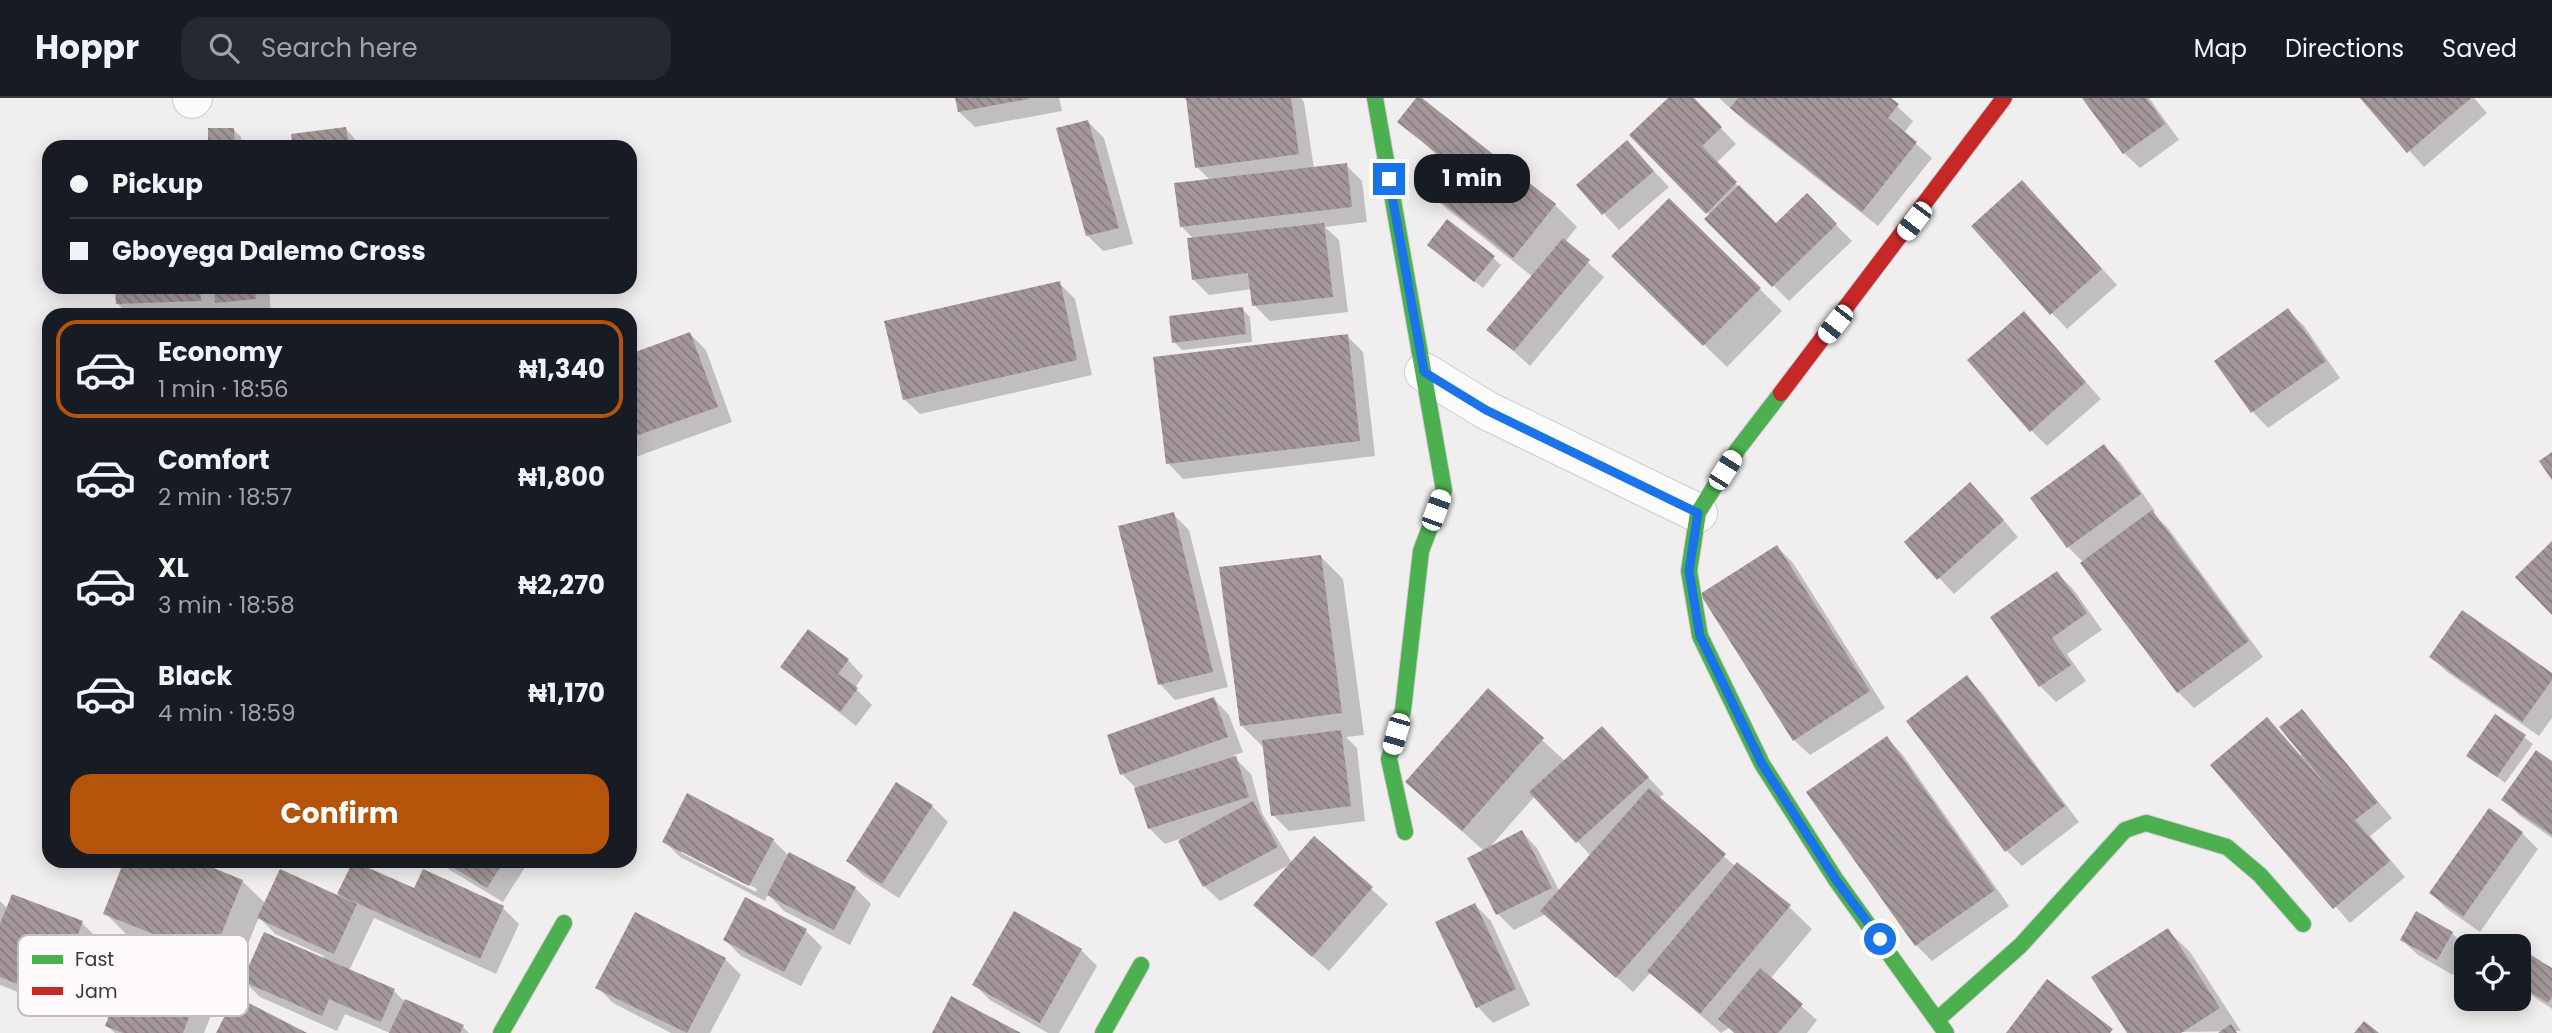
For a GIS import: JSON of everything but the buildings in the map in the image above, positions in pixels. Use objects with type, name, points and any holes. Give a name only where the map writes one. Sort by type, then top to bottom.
[{"type":"street","points":[[1375,98],[1444,490],[1421,551],[1403,710],[1389,759],[1405,832]]},
{"type":"street","points":[[2004,98],[1738,449],[1698,513],[1689,571],[1700,636],[1762,764],[1836,880],[1942,1026],[2021,945],[2125,830],[2146,822],[2227,847],[2260,875],[2303,924]]},
{"type":"street","points":[[1424,372],[1486,410],[1698,513]]},
{"type":"street","points":[[501,1033],[564,923]]},
{"type":"street","points":[[1103,1033],[1141,965]]},
{"type":"traffic: fast","points":[[1375,98],[1444,490],[1421,551],[1403,710],[1389,759],[1405,832]]},
{"type":"traffic: fast","points":[[1781,393],[1738,449],[1698,513],[1689,571],[1700,636],[1762,764],[1836,880],[1946,1033]]},
{"type":"traffic: fast","points":[[1938,1019],[2021,945],[2125,830],[2146,823],[2227,847],[2260,875],[2303,924]]},
{"type":"traffic: fast","points":[[501,1033],[564,923]]},
{"type":"traffic: fast","points":[[1103,1033],[1141,965]]},
{"type":"traffic: jam","points":[[1781,393],[2004,98]]},
{"type":"route","points":[[1389,179],[1424,372],[1486,410],[1698,513],[1689,571],[1700,636],[1762,764],[1836,880],[1880,939]]}]
